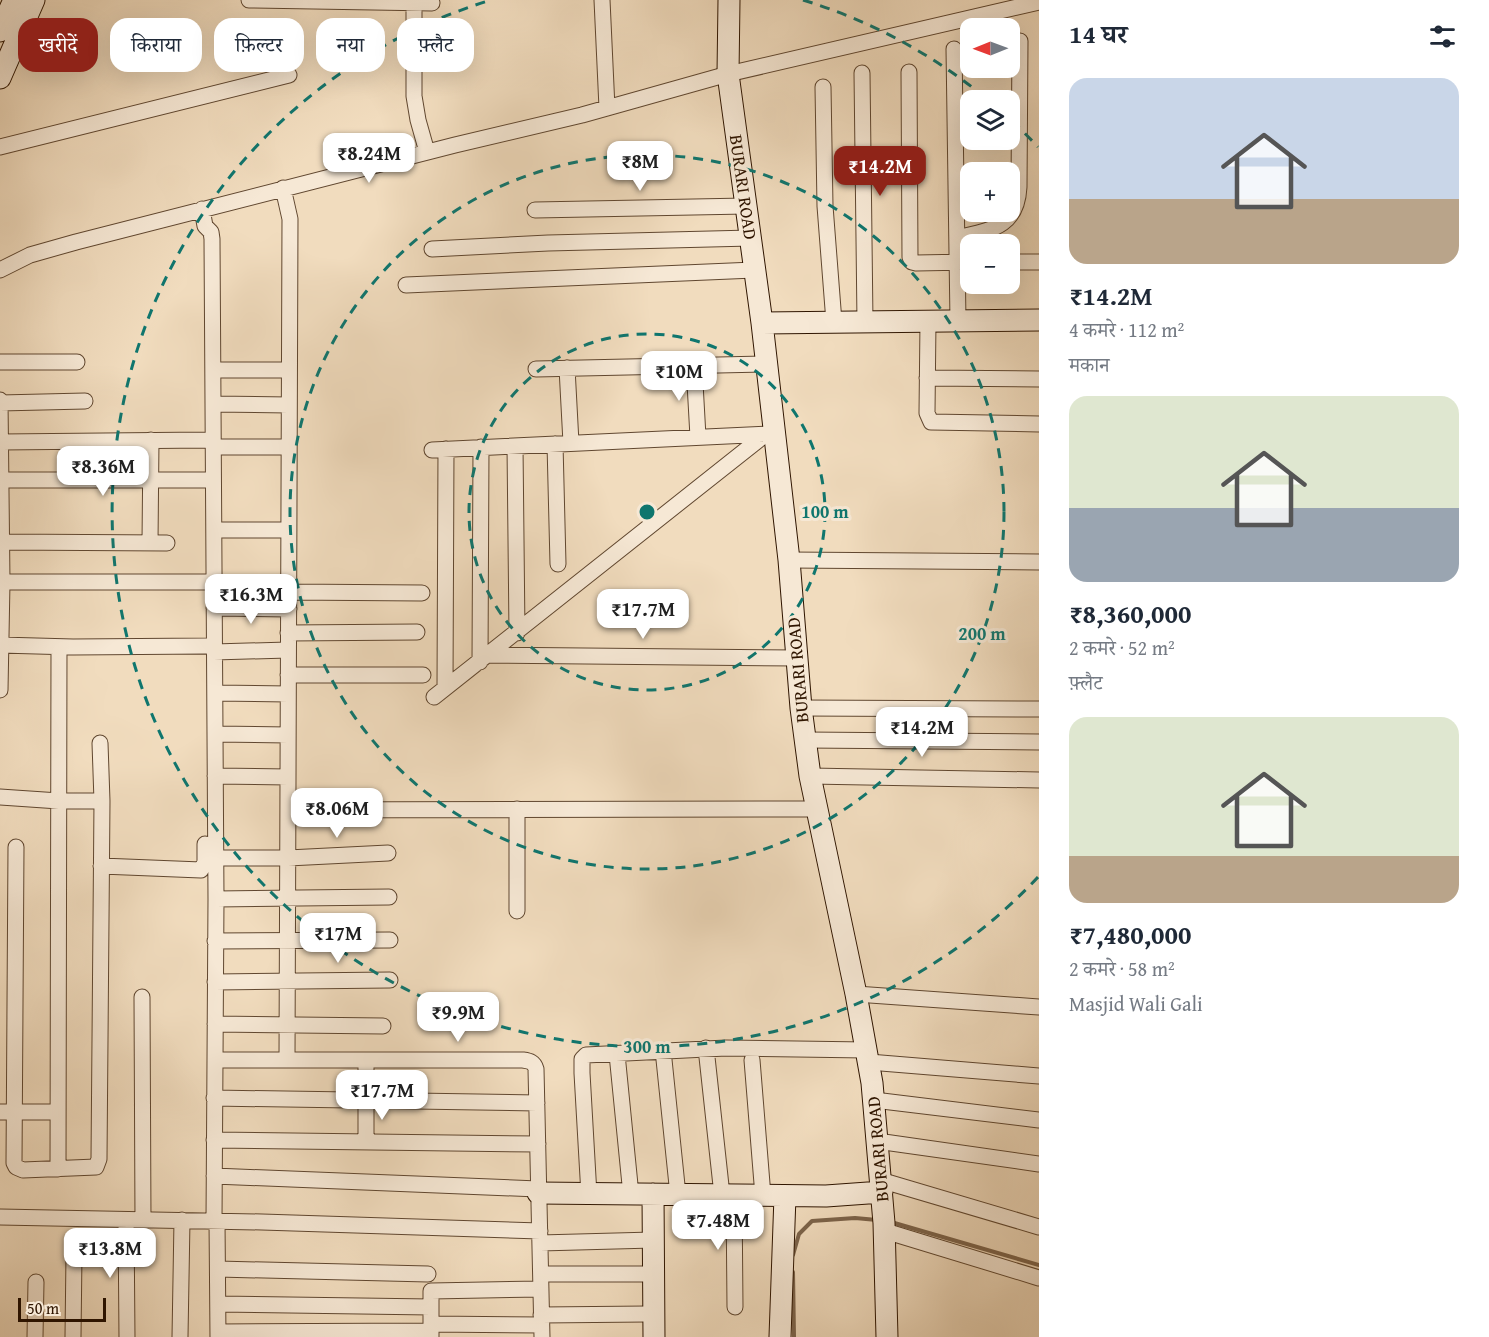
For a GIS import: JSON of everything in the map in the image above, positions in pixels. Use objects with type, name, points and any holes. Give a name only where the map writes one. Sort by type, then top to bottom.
[{"type":"main road","points":[[0,31],[14,0]]},
{"type":"main road","points":[[0,78],[34,0]]},
{"type":"main road","name":"BURARI ROAD","points":[[729,0],[729,83],[762,323],[770,434],[789,560],[805,740],[810,776],[856,994],[874,1100],[883,1207],[887,1337]]},
{"type":"main road","points":[[762,323],[1039,320]]},
{"type":"main road","points":[[538,1191],[589,1195],[784,1196],[883,1207]]},
{"type":"main road","points":[[653,1194],[654,1337]]},
{"type":"main road","points":[[780,1337],[784,1196]]},
{"type":"street","points":[[249,0],[432,3]]},
{"type":"street","points":[[602,0],[607,108]]},
{"type":"street","points":[[0,270],[30,255],[76,242],[204,219],[427,152],[607,108],[729,83],[1004,5],[1039,2]]},
{"type":"street","points":[[414,3],[414,96],[417,120],[427,152]]},
{"type":"street","points":[[954,49],[957,238],[960,248]]},
{"type":"street","points":[[909,72],[910,257],[912,262],[916,263],[960,262]]},
{"type":"street","points":[[862,73],[865,322]]},
{"type":"street","points":[[0,147],[289,75]]},
{"type":"street","points":[[957,238],[998,227],[1011,216],[1016,208],[1019,188],[1020,78]]},
{"type":"street","points":[[823,87],[825,216],[834,322]]},
{"type":"street","points":[[285,195],[290,219],[287,1059]]},
{"type":"street","points":[[535,210],[746,206]]},
{"type":"street","points":[[204,219],[212,234],[213,404],[206,480],[206,582],[215,734],[214,1176],[218,1334],[431,1331],[541,1326],[647,1314]]},
{"type":"street","points":[[101,866],[195,870],[201,870],[204,867],[210,649],[214,608],[214,530],[209,443],[204,219]]},
{"type":"street","points":[[432,249],[548,243],[751,238]]},
{"type":"street","points":[[1020,262],[1039,262]]},
{"type":"street","points":[[406,285],[754,270]]},
{"type":"street","points":[[958,321],[961,294]]},
{"type":"street","points":[[928,321],[927,413],[932,422],[1039,424]]},
{"type":"street","points":[[0,362],[77,362]]},
{"type":"street","points":[[536,369],[766,364]]},
{"type":"street","points":[[694,365],[698,437]]},
{"type":"street","points":[[567,368],[571,443]]},
{"type":"street","points":[[213,370],[289,370]]},
{"type":"street","points":[[927,378],[1039,379]]},
{"type":"street","points":[[0,690],[2,589],[0,401],[85,401]]},
{"type":"street","points":[[213,404],[289,405]]},
{"type":"street","points":[[770,434],[484,658],[440,693],[439,449],[770,434]]},
{"type":"street","points":[[150,543],[151,440]]},
{"type":"street","points":[[0,442],[151,440],[289,447]]},
{"type":"street","points":[[555,444],[558,564]]},
{"type":"street","points":[[515,446],[517,633]]},
{"type":"street","points":[[481,447],[484,658]]},
{"type":"street","points":[[1,480],[206,480]]},
{"type":"street","points":[[214,530],[289,530]]},
{"type":"street","points":[[1,533],[167,543]]},
{"type":"street","points":[[789,560],[1039,562]]},
{"type":"street","points":[[2,589],[206,582]]},
{"type":"street","points":[[289,592],[422,593]]},
{"type":"street","points":[[214,608],[289,609]]},
{"type":"street","points":[[288,633],[417,632]]},
{"type":"street","points":[[1,645],[288,650]]},
{"type":"street","points":[[57,1169],[60,647]]},
{"type":"street","points":[[484,658],[798,658]]},
{"type":"street","points":[[288,675],[423,675]]},
{"type":"street","points":[[214,693],[288,694]]},
{"type":"street","points":[[801,708],[1039,709]]},
{"type":"street","points":[[215,734],[288,735]]},
{"type":"street","points":[[805,740],[1039,742]]},
{"type":"street","points":[[16,847],[7,1113],[16,1167],[23,1170],[93,1168],[98,1164],[102,801],[100,743]]},
{"type":"street","points":[[215,776],[288,777]]},
{"type":"street","points":[[810,776],[1039,780]]},
{"type":"street","points":[[0,797],[102,801]]},
{"type":"street","points":[[517,809],[517,910]]},
{"type":"street","points":[[288,810],[817,809]]},
{"type":"street","points":[[215,858],[288,858],[388,853]]},
{"type":"street","points":[[216,899],[389,897]]},
{"type":"street","points":[[215,940],[390,940]]},
{"type":"street","points":[[215,982],[390,980]]},
{"type":"street","points":[[856,994],[1039,1007]]},
{"type":"street","points":[[142,997],[143,1220]]},
{"type":"street","points":[[215,1023],[384,1026]]},
{"type":"street","points":[[706,1048],[728,1195],[735,1307]]},
{"type":"street","points":[[589,1195],[582,1059],[586,1055],[706,1048],[867,1056],[1039,1076]]},
{"type":"street","points":[[663,1050],[678,1195]]},
{"type":"street","points":[[617,1054],[632,1195]]},
{"type":"street","points":[[215,1060],[530,1062],[536,1069],[541,1326]]},
{"type":"street","points":[[366,1060],[366,1141]]},
{"type":"street","points":[[752,1060],[763,1196]]},
{"type":"street","points":[[214,1098],[537,1103]]},
{"type":"street","points":[[874,1100],[1039,1120]]},
{"type":"street","points":[[7,1113],[57,1112]]},
{"type":"street","points":[[214,1140],[538,1144]]},
{"type":"street","points":[[877,1142],[1039,1164]]},
{"type":"street","points":[[214,1176],[538,1191]]},
{"type":"street","points":[[883,1207],[1039,1227]]},
{"type":"street","points":[[883,1207],[1039,1278]]},
{"type":"street","points":[[0,1217],[216,1221],[540,1237],[653,1240]]},
{"type":"street","points":[[126,1220],[127,1337]]},
{"type":"street","points":[[180,1337],[182,1220]]},
{"type":"street","points":[[73,1337],[74,1254]]},
{"type":"street","points":[[218,1269],[428,1274]]},
{"type":"street","points":[[431,1331],[431,1291],[653,1274]]},
{"type":"street","points":[[35,1337],[36,1282]]},
{"type":"street","points":[[219,1304],[430,1307]]},
{"type":"waterway","points":[[793,1255],[799,1234],[812,1221],[855,1218],[877,1220]]},
{"type":"waterway","points":[[891,1222],[1039,1265]]},
{"type":"waterway","points":[[793,1272],[794,1337]]}]
